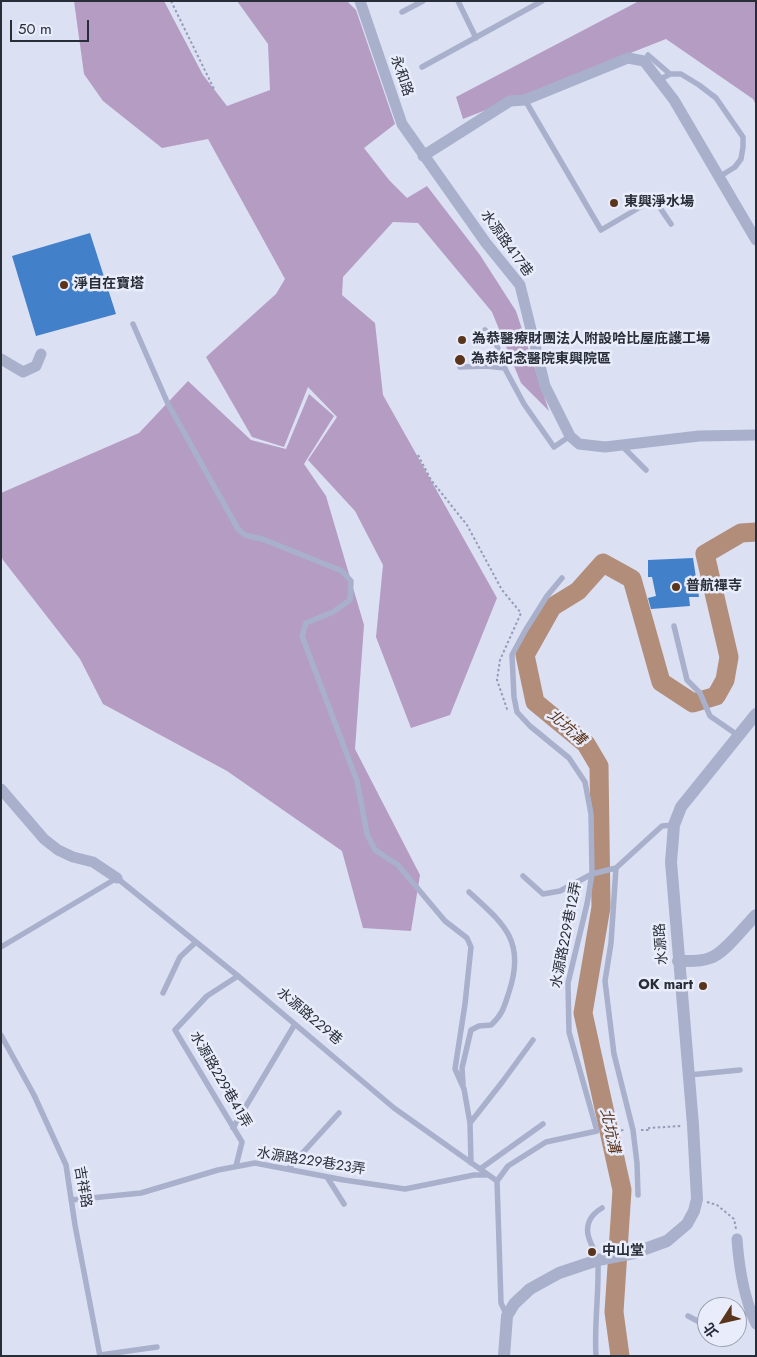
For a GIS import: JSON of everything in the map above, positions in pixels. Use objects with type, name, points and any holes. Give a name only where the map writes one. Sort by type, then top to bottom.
[{"type":"street","name":"永和路","points":[[360,1],[402,124],[424,156]]},
{"type":"street","points":[[424,156],[510,101],[525,100],[628,58],[644,61],[674,100],[756,240]]},
{"type":"street","name":"水源路417巷","points":[[424,156],[486,243],[520,285],[545,386],[570,436]]},
{"type":"street","points":[[1,359],[23,372],[36,366],[41,354]]},
{"type":"street","points":[[570,436],[579,444],[605,447],[699,436],[756,435]]},
{"type":"street","name":"水源路","points":[[598,1260],[634,1253],[657,1246],[676,1234],[687,1224],[694,1211],[697,1199],[693,1125],[671,862],[674,825],[681,807],[756,714]]},
{"type":"street","name":"水源路229巷","points":[[1,789],[44,839],[58,850],[93,862],[118,878]]},
{"type":"street","points":[[678,961],[704,960],[713,957],[732,941],[756,915]]},
{"type":"street","points":[[737,1239],[739,1260],[750,1311],[756,1324]]},
{"type":"street","points":[[504,1356],[506,1316],[514,1304],[530,1289],[559,1273],[598,1260]]},
{"type":"lane","points":[[402,12],[423,1]]},
{"type":"lane","points":[[458,1],[476,38]]},
{"type":"lane","points":[[422,67],[542,1]]},
{"type":"lane","points":[[648,55],[670,74]]},
{"type":"lane","points":[[659,80],[670,74],[681,74],[716,98],[743,137],[741,159],[735,167],[719,177]]},
{"type":"lane","points":[[525,100],[601,230],[654,199],[671,224]]},
{"type":"lane","points":[[133,324],[168,404],[238,529],[245,535],[266,540],[342,571],[351,582],[350,600],[333,612],[306,623],[302,636],[357,781],[367,834],[375,850],[398,865],[445,921],[467,938],[471,947],[466,1004],[454,1069],[464,1089]]},
{"type":"lane","points":[[485,330],[495,339],[505,368],[524,404],[554,448],[570,436]]},
{"type":"lane","points":[[460,367],[486,366],[505,368]]},
{"type":"lane","points":[[622,446],[646,470]]},
{"type":"lane","points":[[517,712],[514,697],[512,655],[547,596],[562,578]]},
{"type":"lane","points":[[674,626],[687,680],[700,693],[710,716],[739,736]]},
{"type":"lane","name":"水源路229巷12弄","points":[[517,712],[530,726],[570,758],[585,782],[591,814],[592,874],[587,904],[568,983],[569,1032],[597,1131]]},
{"type":"lane","points":[[523,876],[542,894],[560,891],[592,874],[616,868],[662,826],[674,825]]},
{"type":"lane","points":[[616,868],[611,943],[605,981],[614,1054],[633,1130],[638,1195]]},
{"type":"lane","points":[[1,946],[118,878]]},
{"type":"lane","name":"水源路229巷","points":[[118,878],[238,976],[394,1108],[497,1180]]},
{"type":"lane","points":[[469,892],[497,917],[504,926],[512,940],[516,963],[514,976],[501,1016],[491,1026],[480,1026],[471,1030],[462,1068],[470,1122],[471,1163]]},
{"type":"lane","points":[[163,993],[180,957],[196,942]]},
{"type":"lane","name":"水源路229巷41弄","points":[[236,1166],[242,1142],[175,1030],[207,996],[238,976]]},
{"type":"lane","points":[[233,1128],[295,1024]]},
{"type":"lane","name":"吉祥路","points":[[1,1035],[34,1095],[66,1165],[100,1356]]},
{"type":"lane","points":[[470,1122],[533,1040]]},
{"type":"lane","points":[[689,1075],[740,1070]]},
{"type":"lane","points":[[288,1169],[339,1113]]},
{"type":"lane","points":[[480,1169],[543,1124]]},
{"type":"lane","points":[[506,1316],[501,1303],[497,1180],[508,1166],[546,1142],[597,1131]]},
{"type":"lane","name":"水源路229巷23弄","points":[[72,1200],[141,1193],[218,1170],[255,1163],[405,1189],[488,1175]]},
{"type":"lane","points":[[327,1177],[344,1204]]},
{"type":"lane","points":[[596,1356],[594,1331],[598,1260],[590,1240],[589,1222],[595,1213],[602,1208]]},
{"type":"lane","points":[[688,1316],[697,1321]]},
{"type":"lane","points":[[100,1356],[157,1348]]},
{"type":"path","points":[[171,1],[215,91]]},
{"type":"path","points":[[418,455],[431,480],[468,525],[502,590],[521,613],[500,660],[497,680],[507,709],[517,712]]},
{"type":"path","points":[[650,1130],[649,1128],[693,1125]]},
{"type":"path","points":[[597,1131],[633,1130]]},
{"type":"path","points":[[697,1199],[717,1205],[734,1219],[737,1239]]},
{"type":"shaded area","points":[[74,1],[164,1],[203,75],[227,106],[270,90],[268,44],[237,1],[347,1],[356,10],[395,124],[364,148],[389,180],[407,198],[427,186],[480,255],[516,311],[549,411],[521,383],[492,312],[418,223],[393,222],[343,277],[342,295],[375,323],[383,395],[497,598],[450,715],[411,728],[376,637],[383,565],[355,511],[308,460],[337,417],[308,387],[284,447],[252,437],[206,357],[276,294],[285,279],[208,139],[162,148],[103,101],[84,74]]},
{"type":"shaded area","points":[[639,1],[756,1],[756,105],[753,99],[666,39],[463,119],[456,97]]},
{"type":"shaded area","points":[[188,381],[251,440],[286,449],[309,394],[334,416],[304,464],[326,496],[364,625],[355,749],[420,875],[411,931],[363,928],[342,851],[227,771],[103,704],[80,659],[3,560],[1,555],[1,493],[139,433]]},
{"type":"building","name":"淨自在寶塔","points":[[90,233],[116,314],[36,336],[12,256]]},
{"type":"building","name":"普航禪寺","points":[[693,558],[699,597],[689,597],[690,606],[651,609],[648,598],[656,596],[652,577],[648,577],[648,560]]},
{"type":"waterway","name":"北坑溝","points":[[620,1356],[614,1312],[622,1190],[583,1013],[601,907],[599,766],[586,744],[535,702],[525,655],[552,607],[578,591],[603,563],[632,579],[661,682],[693,703],[716,696],[725,680],[729,657],[705,554],[741,533],[756,532]]},
{"type":"place","name":"東興淨水場","points":[[614,203]]},
{"type":"place","name":"淨自在寶塔","points":[[64,285]]},
{"type":"place","name":"為恭醫療財團法人附設哈比屋庇護工場","points":[[462,340]]},
{"type":"place","name":"為恭紀念醫院東興院區","points":[[460,360]]},
{"type":"place","name":"普航禪寺","points":[[676,587]]},
{"type":"place","name":"OK mart","points":[[703,986]]},
{"type":"place","name":"中山堂","points":[[592,1252]]}]
